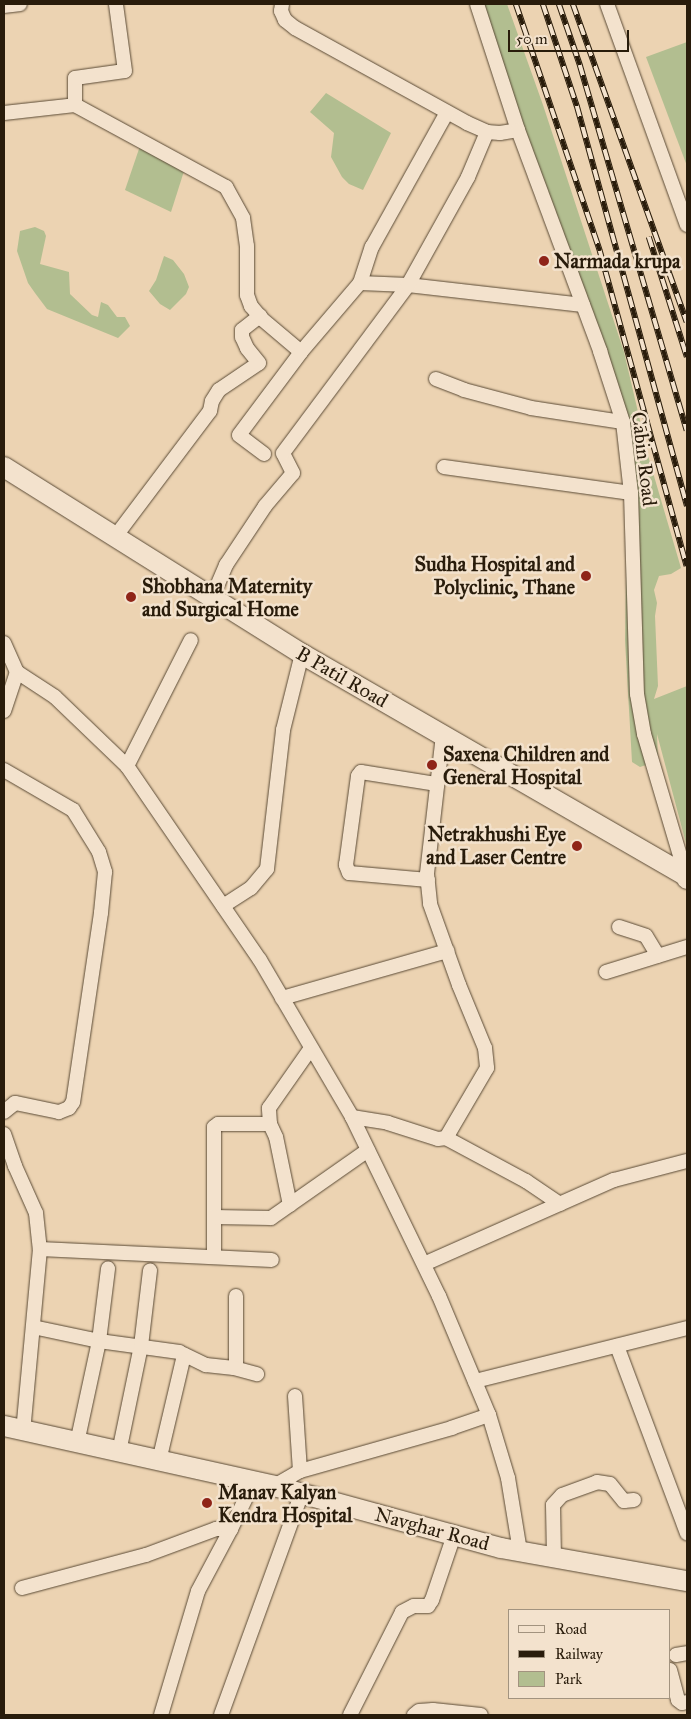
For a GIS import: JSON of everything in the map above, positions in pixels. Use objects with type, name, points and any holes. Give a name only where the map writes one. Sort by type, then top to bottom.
[{"type":"main road","name":"B Patil Road","points":[[4,467],[302,654],[687,877]]},
{"type":"main road","name":"Navghar Road","points":[[13,1428],[254,1481],[520,1551],[687,1581]]},
{"type":"street","points":[[4,6],[20,4]]},
{"type":"street","points":[[75,105],[74,78],[125,71],[116,4]]},
{"type":"street","points":[[282,4],[281,11],[285,20],[295,28],[447,112],[487,132],[500,134],[518,130]]},
{"type":"street","name":"Cabin Road","points":[[477,4],[518,130],[583,305],[623,422],[631,493],[637,694],[644,734],[687,877]]},
{"type":"street","points":[[608,4],[687,225]]},
{"type":"street","points":[[4,113],[75,105],[226,187],[243,218],[247,246],[247,295],[251,306],[302,352]]},
{"type":"street","points":[[264,454],[239,435],[302,352],[360,283],[372,247],[447,112]]},
{"type":"street","points":[[212,598],[226,565],[265,506],[293,473],[283,453],[408,284],[468,177],[487,132]]},
{"type":"street","points":[[360,283],[408,284],[583,305]]},
{"type":"street","points":[[115,537],[210,411],[212,401],[219,390],[259,363],[247,348],[242,336],[242,330],[260,316]]},
{"type":"street","points":[[436,379],[464,390],[531,408],[623,422]]},
{"type":"street","points":[[444,467],[631,493]]},
{"type":"street","points":[[127,766],[191,640]]},
{"type":"street","points":[[4,643],[17,672],[55,698],[127,766],[260,960],[352,1117],[424,1264],[489,1415],[508,1478],[520,1551]]},
{"type":"street","points":[[222,906],[251,888],[267,869],[283,730],[302,654]]},
{"type":"street","points":[[4,712],[17,672]]},
{"type":"street","points":[[443,735],[428,880],[430,904],[486,1048],[487,1068],[446,1138]]},
{"type":"street","points":[[4,770],[73,810],[99,852],[105,872],[101,913],[73,1102],[69,1108],[59,1112],[15,1103],[4,1112]]},
{"type":"street","points":[[428,880],[349,873],[346,865],[358,776],[361,772],[437,784]]},
{"type":"street","points":[[619,927],[646,936],[658,956]]},
{"type":"street","points":[[606,972],[687,947]]},
{"type":"street","points":[[282,998],[447,950]]},
{"type":"street","points":[[290,1205],[276,1137],[270,1124],[269,1108],[311,1048]]},
{"type":"street","points":[[352,1117],[388,1122],[438,1139],[446,1138],[526,1181],[560,1204]]},
{"type":"street","points":[[214,1256],[214,1127],[218,1124],[270,1124]]},
{"type":"street","points":[[4,1134],[14,1166],[36,1213],[40,1249],[33,1327],[13,1428]]},
{"type":"street","points":[[214,1217],[272,1218],[368,1150]]},
{"type":"street","points":[[424,1264],[614,1180],[687,1161]]},
{"type":"street","points":[[40,1249],[272,1260]]},
{"type":"street","points":[[77,1443],[99,1341],[108,1269]]},
{"type":"street","points":[[119,1452],[141,1346],[150,1271]]},
{"type":"street","points":[[236,1296],[236,1368]]},
{"type":"street","points":[[33,1327],[99,1341],[180,1352],[206,1365],[236,1368],[257,1374]]},
{"type":"street","points":[[475,1381],[687,1328]]},
{"type":"street","points":[[617,1346],[687,1533]]},
{"type":"street","points":[[159,1461],[184,1355]]},
{"type":"street","points":[[295,1396],[300,1471]]},
{"type":"street","points":[[274,1486],[300,1471],[452,1428],[489,1415]]},
{"type":"street","points":[[161,1715],[198,1591],[232,1529],[254,1481]]},
{"type":"street","points":[[554,1557],[553,1505],[562,1494],[597,1482],[610,1484],[624,1501],[634,1500]]},
{"type":"street","points":[[222,1715],[302,1493]]},
{"type":"street","points":[[22,1588],[146,1555],[216,1529],[232,1529]]},
{"type":"street","points":[[350,1715],[402,1612],[414,1606],[428,1606],[432,1600],[454,1535]]},
{"type":"street","points":[[671,1674],[678,1700],[682,1703],[687,1702]]},
{"type":"street","points":[[414,1715],[419,1711],[433,1710],[481,1715]]},
{"type":"green space","points":[[481,4],[507,4],[543,105],[624,352],[649,459],[681,568],[671,574],[659,576],[654,590],[657,603],[655,616],[658,686],[654,699],[687,686],[687,847],[657,734],[658,761],[640,767],[632,762],[625,640],[627,515],[617,416]]},
{"type":"green space","points":[[687,42],[687,166],[646,57]]},
{"type":"green space","points":[[326,93],[391,133],[363,190],[349,184],[342,177],[331,157],[334,133],[310,112]]},
{"type":"green space","points":[[140,146],[185,168],[171,212],[125,190]]},
{"type":"green space","points":[[35,227],[44,231],[46,236],[40,264],[69,272],[70,294],[92,315],[98,317],[101,302],[108,305],[117,317],[125,317],[130,326],[118,338],[47,309],[35,293],[28,283],[17,251],[20,231]]},
{"type":"green space","points":[[164,256],[173,260],[184,274],[189,287],[186,294],[170,310],[160,304],[149,291],[156,280]]},
{"type":"railway","points":[[516,4],[600,251],[687,566]]},
{"type":"railway","points":[[543,4],[577,106],[687,506]]},
{"type":"railway","points":[[559,4],[580,65],[687,431]]},
{"type":"railway","points":[[573,4],[687,322]]},
{"type":"railway","points":[[649,237],[687,357]]},
{"type":"place","name":"Narmada krupa","points":[[544,261]]},
{"type":"place","name":"Sudha Hospital and Polyclinic, Thane","points":[[586,576]]},
{"type":"place","name":"Shobhana Maternity and Surgical Home","points":[[131,597]]},
{"type":"place","name":"Saxena Children and General Hospital","points":[[432,765]]},
{"type":"place","name":"Netrakhushi Eye and Laser Centre","points":[[577,846]]},
{"type":"place","name":"Manav Kalyan Kendra Hospital","points":[[207,1503]]}]
